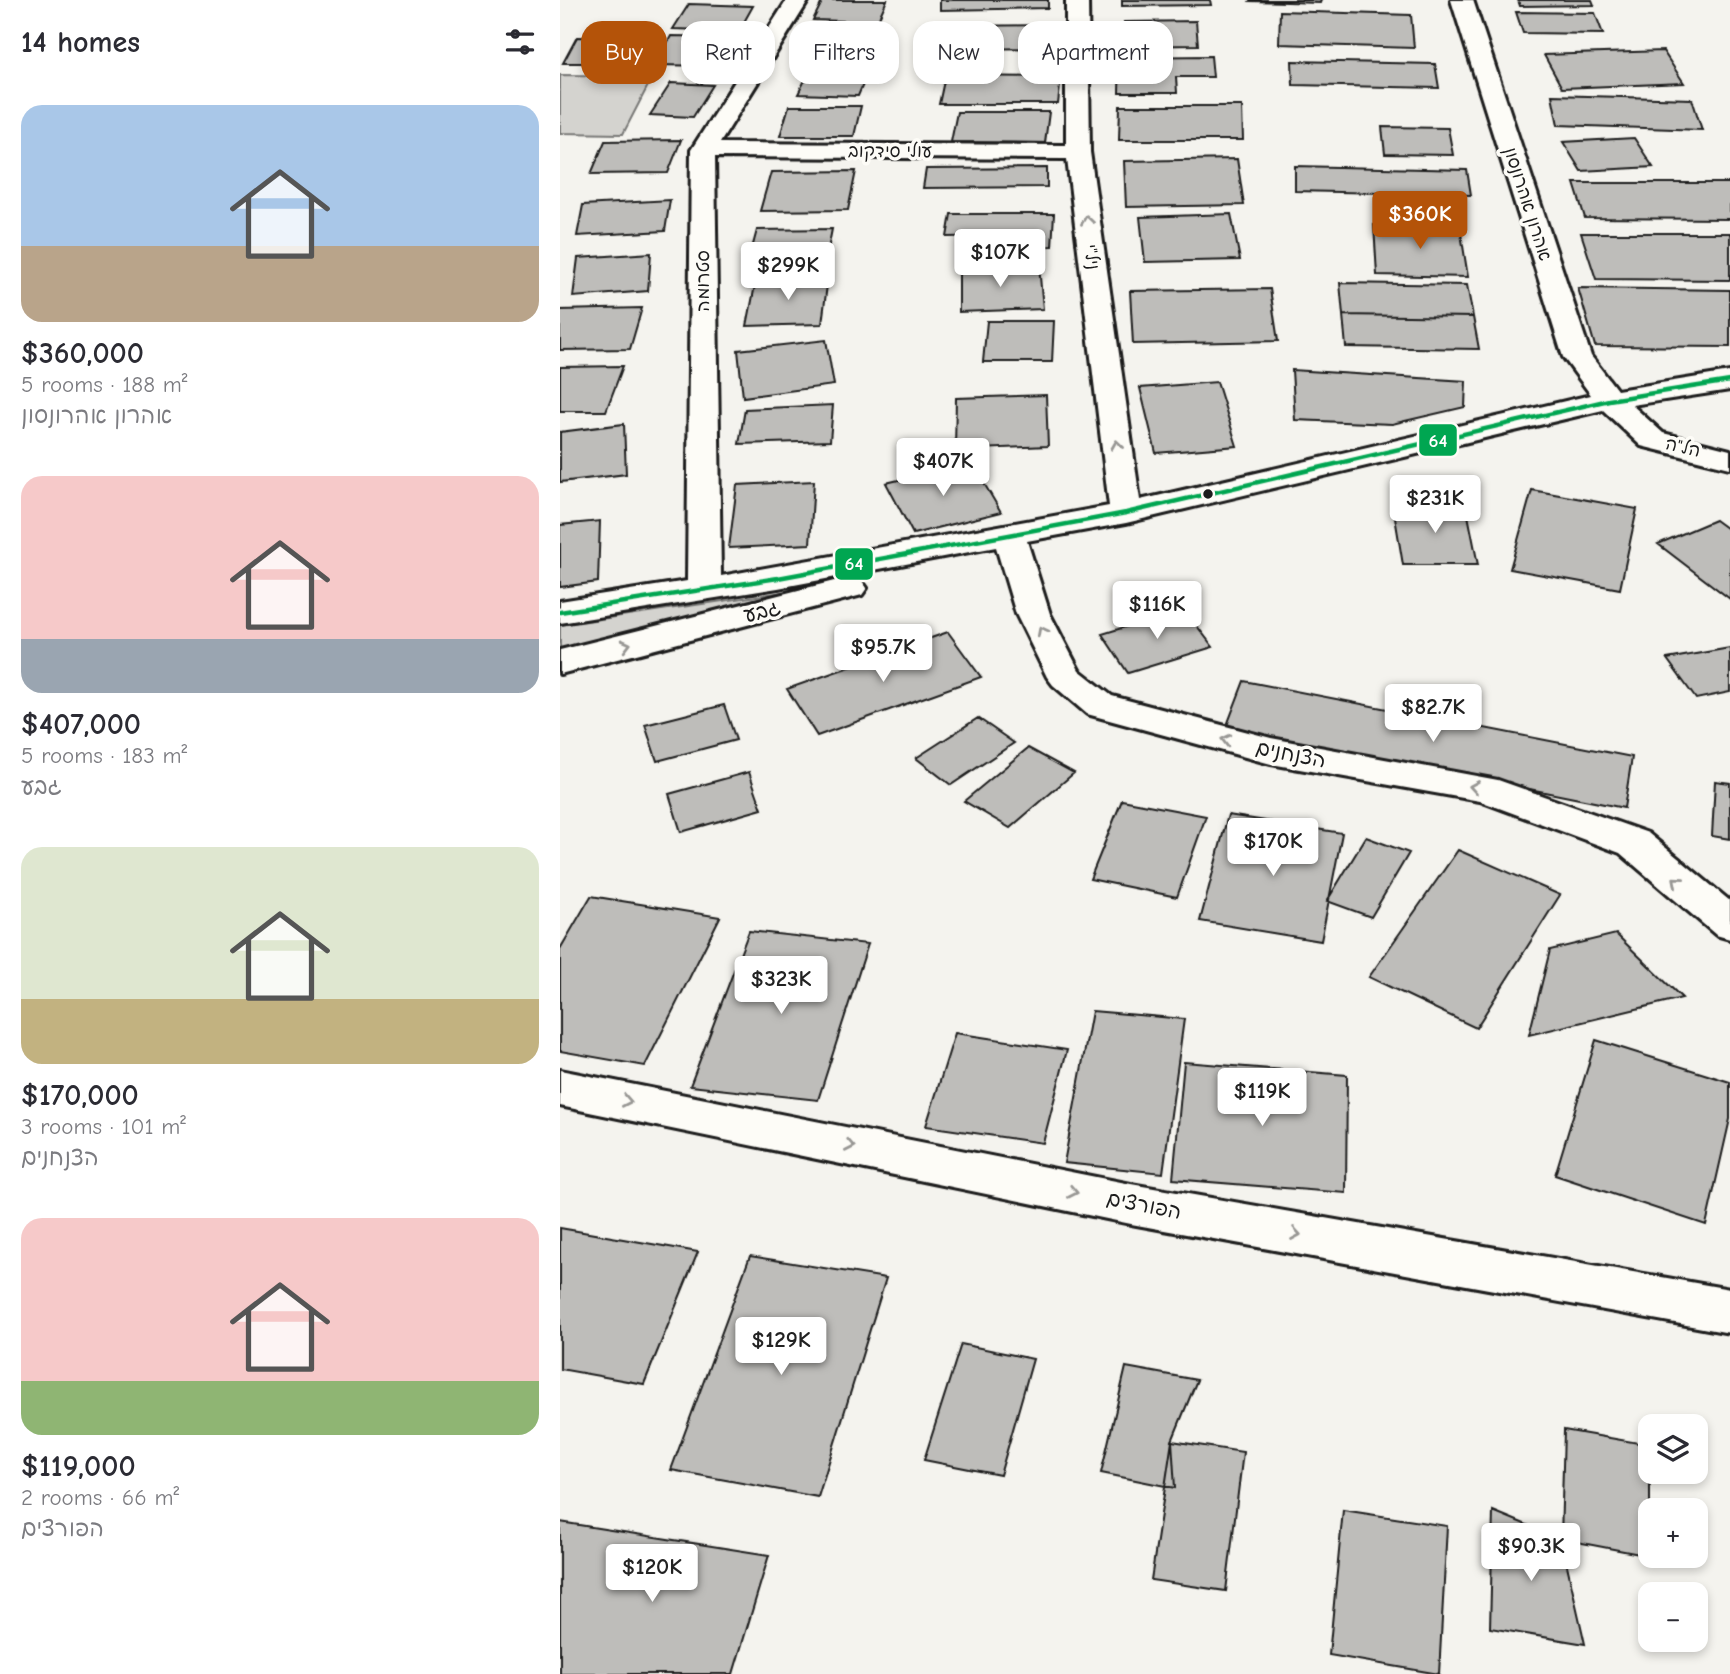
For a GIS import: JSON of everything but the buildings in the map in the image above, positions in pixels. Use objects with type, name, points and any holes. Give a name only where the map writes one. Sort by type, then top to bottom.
[{"type":"street","points":[[703,150],[798,0]]},
{"type":"street","name":"ניל\"י","points":[[1077,0],[1078,152],[1126,513]]},
{"type":"street","name":"אהרון אהרונסון","points":[[1462,0],[1577,357],[1609,400]]},
{"type":"street","name":"עולי סידקוב","points":[[703,150],[1078,152]]},
{"type":"street","name":"סטרומה","points":[[703,150],[704,590]]},
{"type":"street","name":"גבע","points":[[560,662],[1011,540],[1609,400],[1730,381]]},
{"type":"street","name":"הל\"ה","points":[[1609,400],[1652,440],[1730,459]]},
{"type":"street","name":"גבע","points":[[560,612],[1011,540]]},
{"type":"street","name":"הצנחנים","points":[[1011,540],[1033,614],[1065,677],[1100,705],[1271,751],[1485,789],[1634,842],[1730,924]]},
{"type":"street","name":"הפורצים","points":[[560,1088],[1131,1204],[1730,1311]]},
{"type":"shaded area","points":[[560,75],[581,75],[581,84],[649,84],[623,134],[560,133]]},
{"type":"shaded area","points":[[804,589],[560,651],[560,625]]},
{"type":"transit line","name":"64","points":[[560,612],[778,578],[1126,513],[1609,400],[1730,381]]}]
